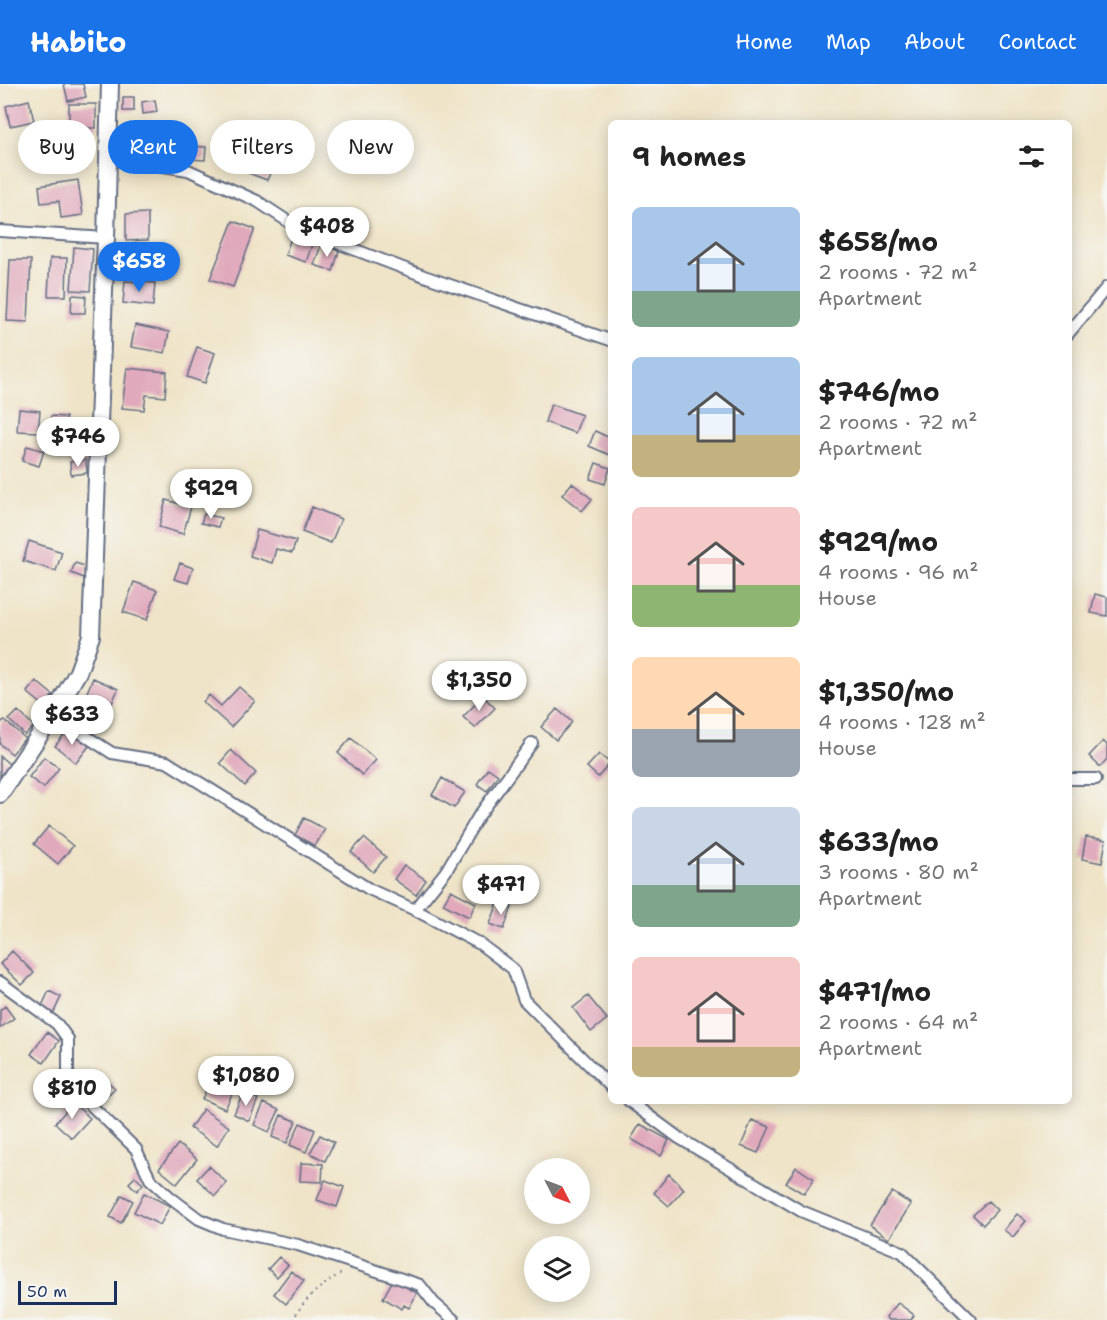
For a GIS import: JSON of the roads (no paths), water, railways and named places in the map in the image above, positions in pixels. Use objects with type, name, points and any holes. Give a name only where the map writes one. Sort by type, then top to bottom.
[{"type":"main road","points":[[109,120],[110,84]]},
{"type":"main road","points":[[0,794],[53,715],[78,672],[91,636],[108,157]]},
{"type":"street","points":[[197,174],[257,201],[298,228],[424,276],[608,339]]},
{"type":"street","points":[[0,231],[106,238]]},
{"type":"street","points":[[1072,329],[1107,287]]},
{"type":"street","points":[[53,715],[112,753],[167,762],[369,889],[480,944],[513,969],[524,1000],[608,1084]]},
{"type":"street","points":[[415,910],[446,871],[478,817],[532,743]]},
{"type":"street","points":[[1072,779],[1096,779]]},
{"type":"street","points":[[0,982],[57,1024],[68,1039],[68,1083],[136,1149],[150,1179],[199,1219],[223,1229],[298,1245],[420,1284],[434,1303],[454,1320]]},
{"type":"street","points":[[633,1104],[679,1138],[801,1211],[902,1252],[971,1320]]}]
